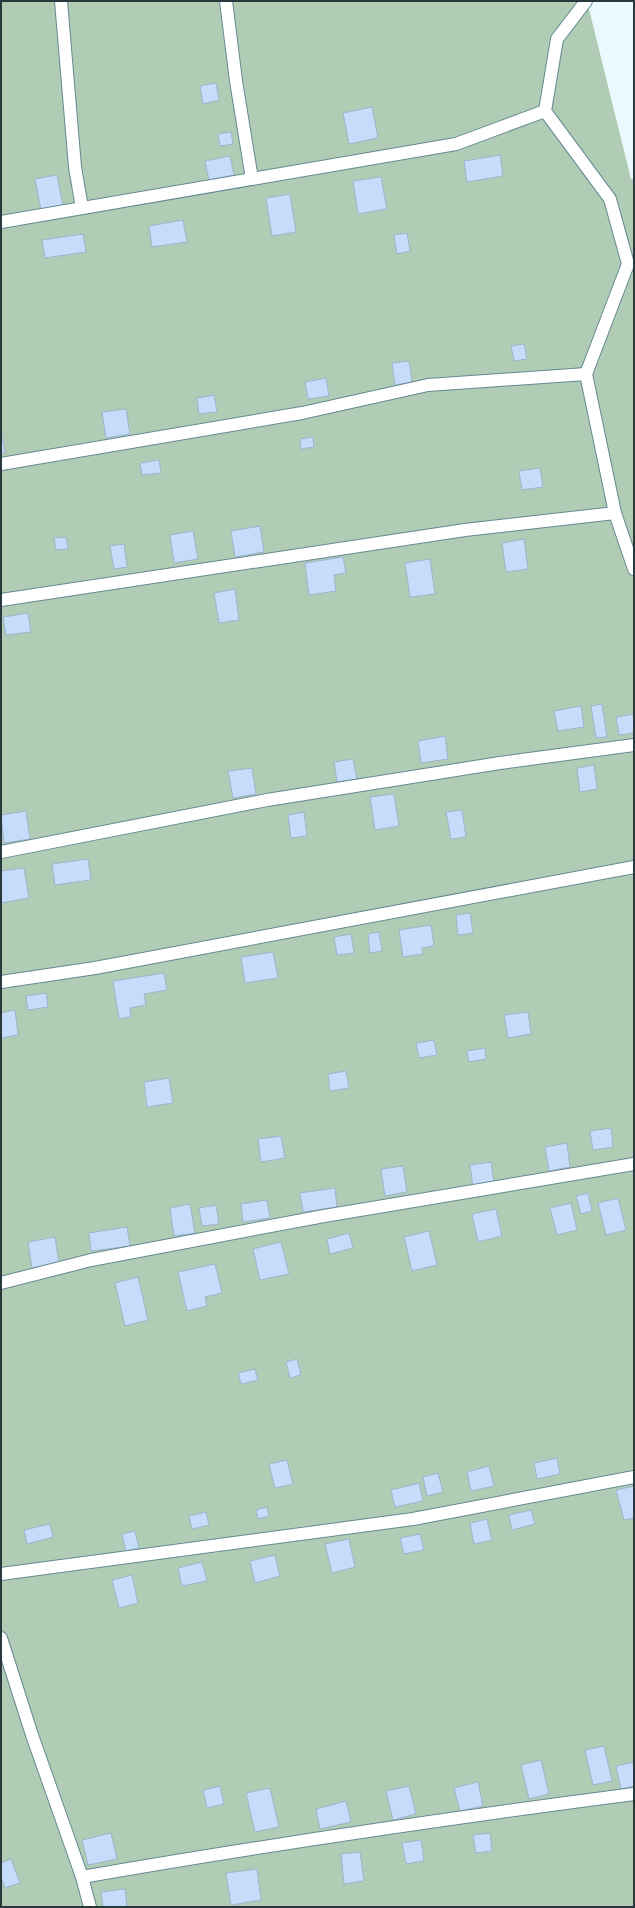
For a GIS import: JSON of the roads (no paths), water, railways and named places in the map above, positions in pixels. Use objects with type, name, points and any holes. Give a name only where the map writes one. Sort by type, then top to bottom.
[{"type":"lane","points":[[61,1],[75,167],[82,208]]},
{"type":"lane","points":[[226,1],[236,81],[252,179]]},
{"type":"lane","points":[[586,1],[556,39],[544,110],[610,199],[628,264],[586,374],[615,513],[634,569]]},
{"type":"lane","points":[[1,222],[456,144],[544,110]]},
{"type":"lane","points":[[1,464],[302,413],[428,385],[586,374]]},
{"type":"lane","points":[[1,600],[458,531],[615,513]]},
{"type":"lane","points":[[1,852],[267,800],[500,763],[634,746]]},
{"type":"lane","points":[[1,982],[95,968],[634,867]]},
{"type":"lane","points":[[1,1283],[91,1260],[324,1216],[634,1164]]},
{"type":"lane","points":[[1,1574],[412,1519],[634,1477]]},
{"type":"lane","points":[[1,1638],[32,1735],[82,1877],[90,1907]]},
{"type":"lane","points":[[82,1877],[246,1848],[388,1827],[634,1794]]}]
